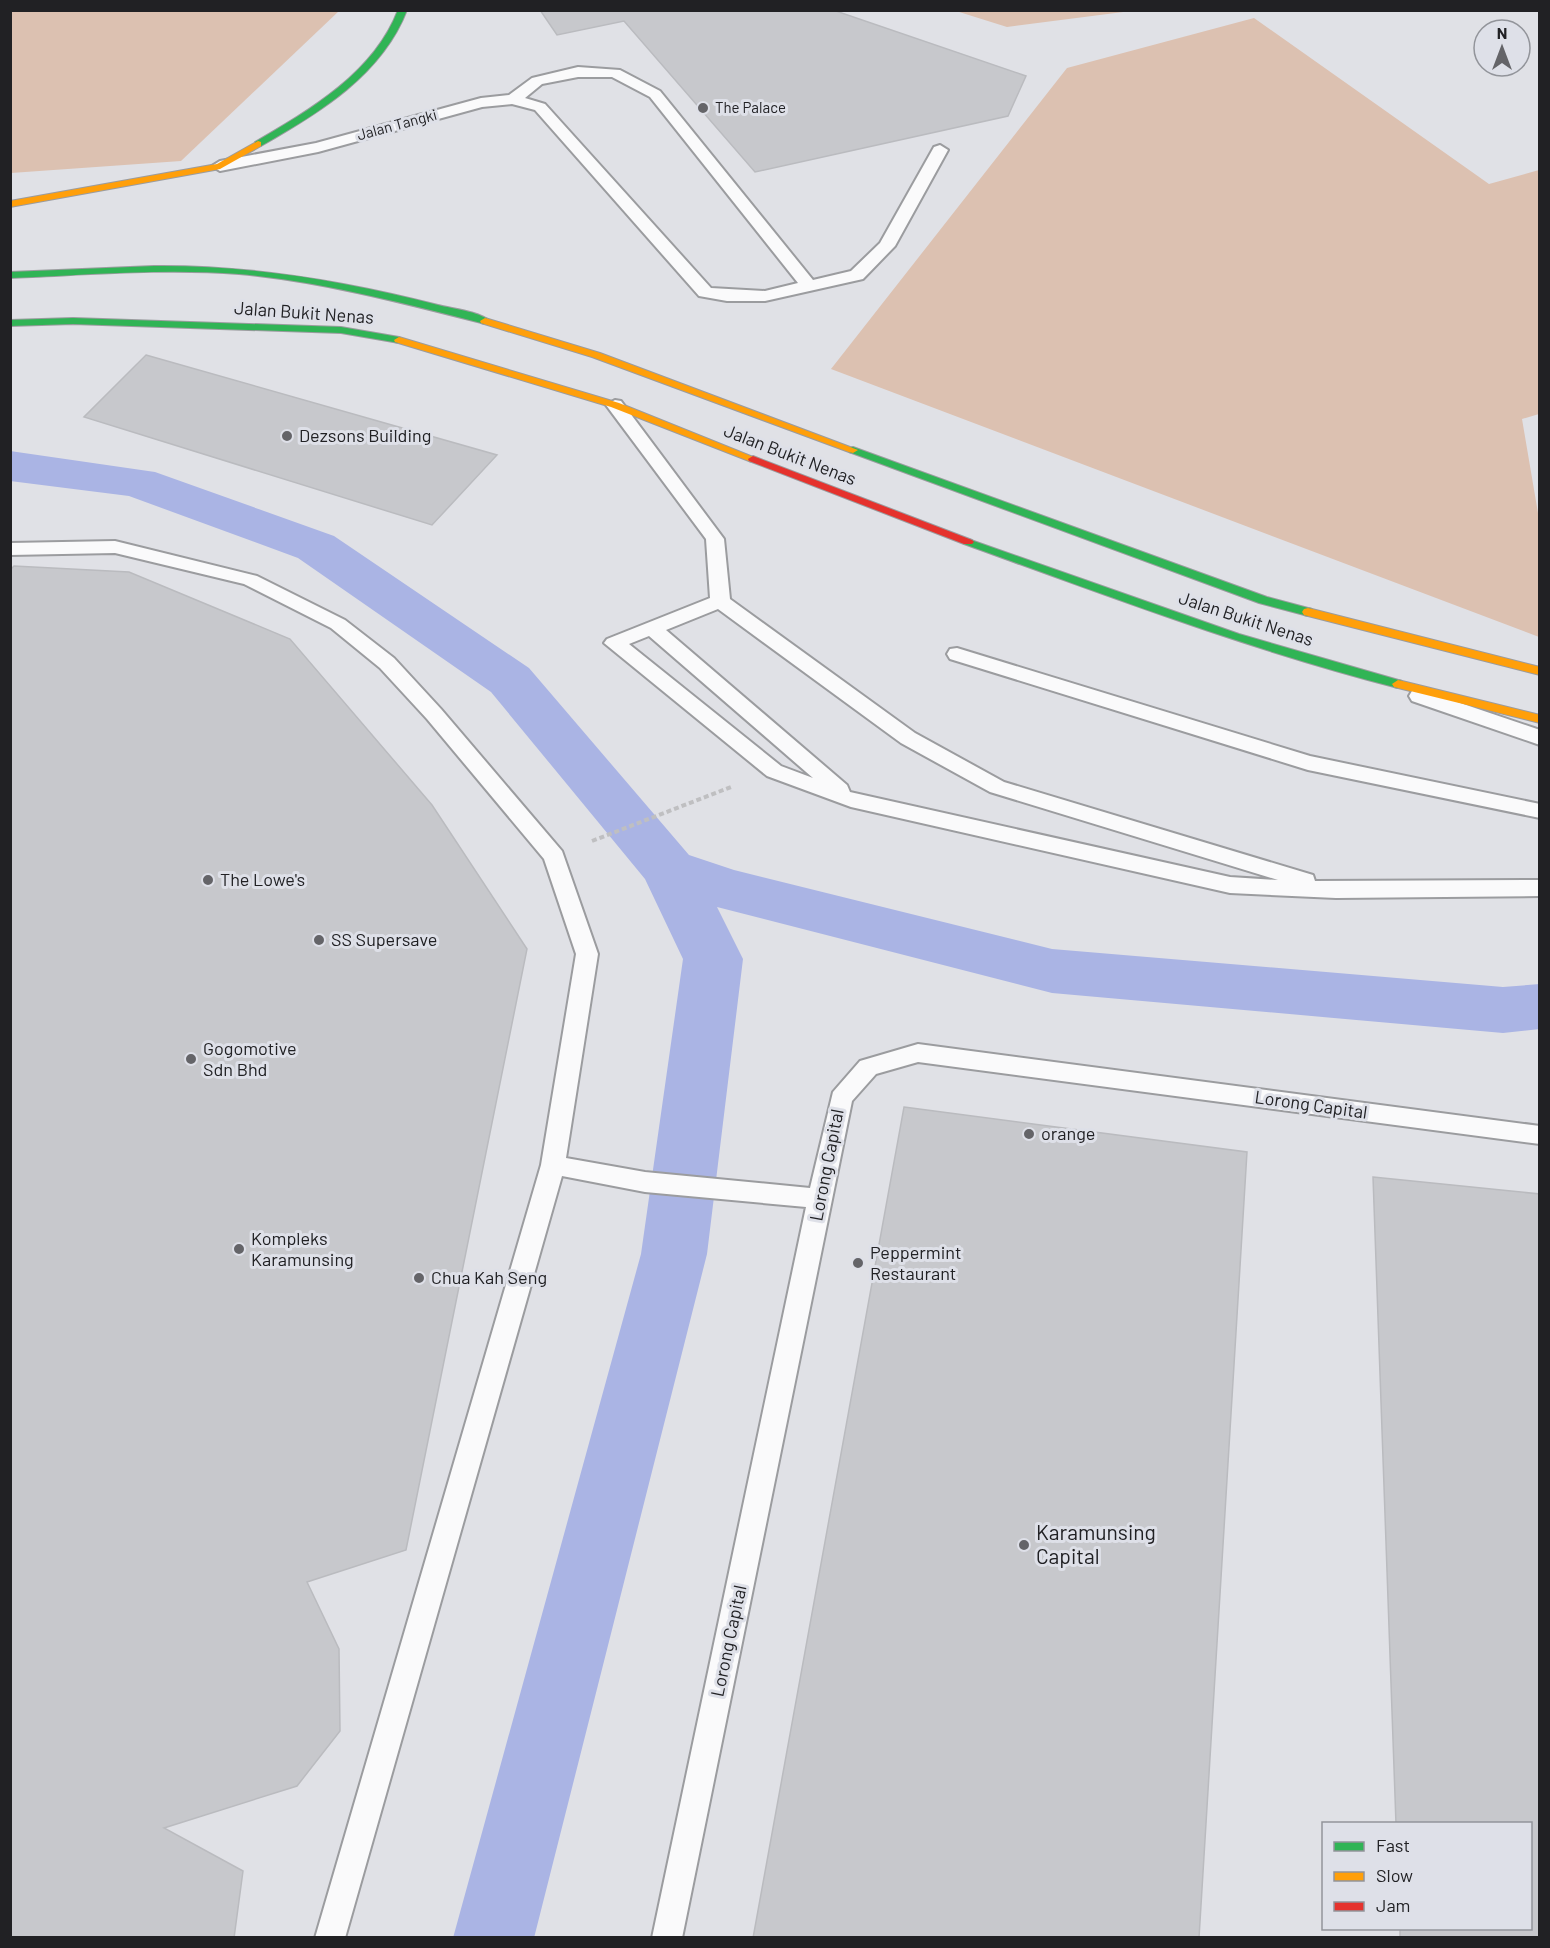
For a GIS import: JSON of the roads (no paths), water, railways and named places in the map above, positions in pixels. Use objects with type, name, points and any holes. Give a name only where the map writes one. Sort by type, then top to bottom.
[{"type":"main road","points":[[220,166],[278,133],[336,95],[375,58],[401,19],[403,10]]},
{"type":"main road","name":"Jalan Tangki","points":[[10,204],[220,166]]},
{"type":"main road","name":"Jalan Bukit Nenas","points":[[10,275],[228,271],[384,294],[495,322],[596,355],[1263,600],[1539,671]]},
{"type":"main road","points":[[10,338],[73,321]]},
{"type":"main road","name":"Jalan Bukit Nenas","points":[[10,323],[73,321],[341,330],[424,345],[615,405],[927,528],[1217,629],[1360,675],[1539,719]]},
{"type":"lane","points":[[513,99],[537,81],[578,72],[615,72],[655,94],[810,287],[857,276],[887,246],[940,150]]},
{"type":"lane","name":"Jalan Tangki","points":[[220,166],[318,147],[481,103],[513,99],[540,107],[705,292],[728,296],[765,296],[810,287]]},
{"type":"lane","points":[[615,405],[716,539],[720,601]]},
{"type":"lane","points":[[10,549],[115,547],[250,580],[338,624],[387,663],[434,714],[554,856],[587,954],[553,1165],[330,1938]]},
{"type":"lane","points":[[720,601],[614,644],[774,771],[851,800],[1230,885],[1336,890],[1539,888]]},
{"type":"lane","points":[[720,601],[908,738],[996,787],[1336,890]]},
{"type":"lane","points":[[652,628],[851,800]]},
{"type":"lane","points":[[957,654],[1308,763],[1539,811]]},
{"type":"lane","points":[[1360,675],[1539,738]]},
{"type":"lane","name":"Lorong Capital","points":[[667,1938],[841,1098],[868,1066],[918,1053],[1539,1136]]},
{"type":"lane","points":[[553,1165],[645,1182],[821,1198]]},
{"type":"waterway","points":[[10,466],[138,482],[316,547],[510,680],[669,869]]},
{"type":"waterway","points":[[493,1938],[674,1254],[713,959],[669,869]]},
{"type":"waterway","points":[[669,869],[723,888],[1052,971],[1503,1010],[1540,1006]]},
{"type":"place","name":"The Palace","points":[[703,108]]},
{"type":"place","name":"Dezsons Building","points":[[287,436]]},
{"type":"place","name":"The Lowe's","points":[[208,880]]},
{"type":"place","name":"SS Supersave","points":[[319,940]]},
{"type":"place","name":"Gogomotive Sdn Bhd","points":[[191,1059]]},
{"type":"place","name":"orange","points":[[1029,1134]]},
{"type":"place","name":"Kompleks Karamunsing","points":[[239,1249]]},
{"type":"place","name":"Peppermint Restaurant","points":[[858,1263]]},
{"type":"place","name":"Chua Kah Seng","points":[[419,1278]]},
{"type":"place","name":"Karamunsing Capital","points":[[1024,1545]]}]
